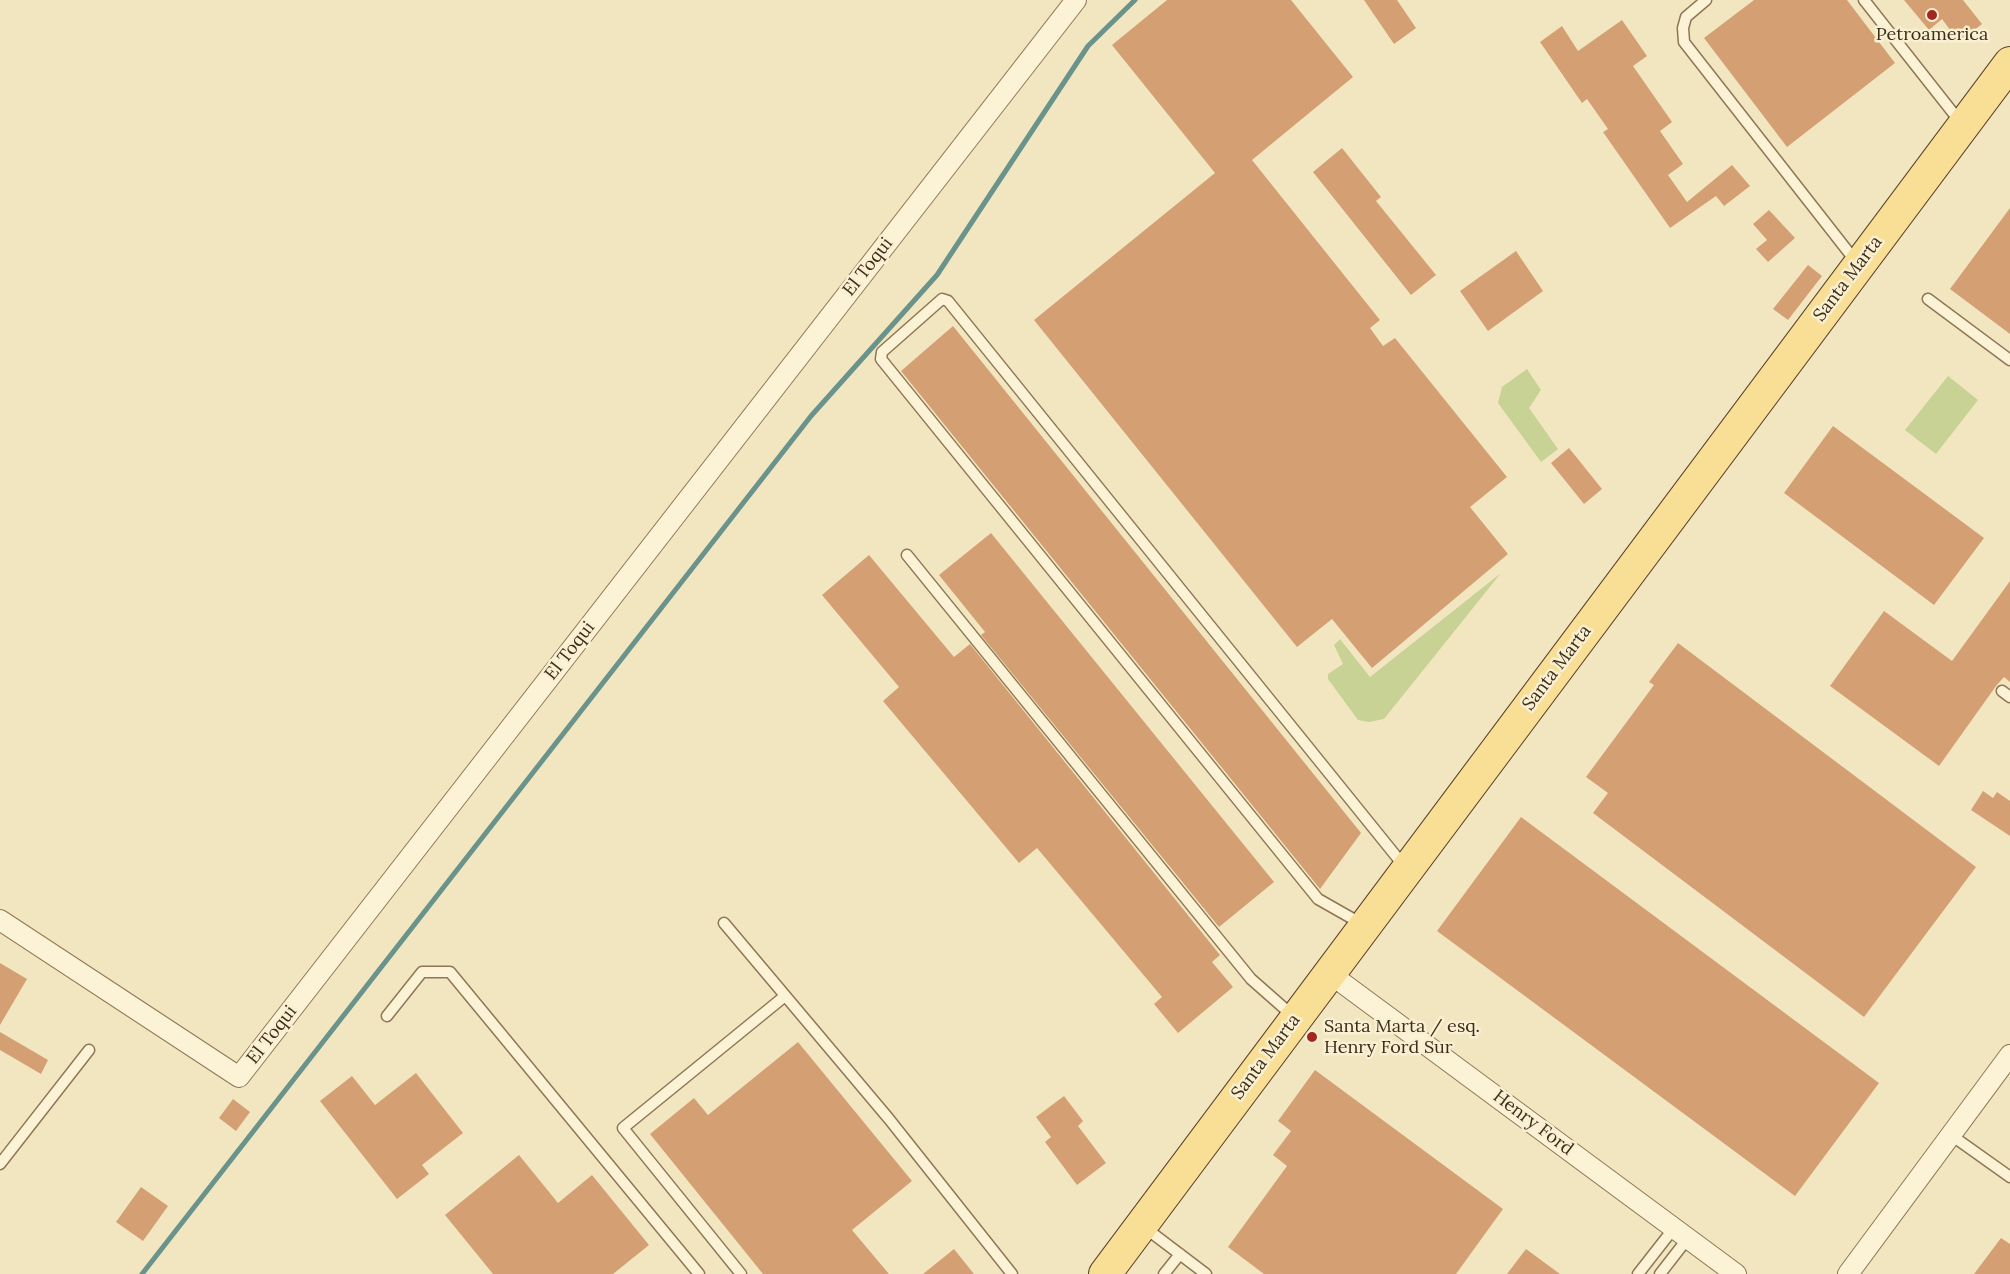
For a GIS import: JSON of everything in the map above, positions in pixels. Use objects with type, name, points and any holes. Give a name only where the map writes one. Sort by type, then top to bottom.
[{"type":"main road","name":"Santa Marta","points":[[1105,1274],[2010,63]]},
{"type":"street","name":"El Toqui","points":[[0,920],[239,1077],[1076,0]]},
{"type":"street","name":"Henry Ford","points":[[1329,973],[1736,1274]]},
{"type":"street","points":[[1848,1274],[2010,1055]]},
{"type":"lane","points":[[1706,0],[1686,17],[1683,28],[1684,42],[1859,265]]},
{"type":"lane","points":[[1864,0],[1963,126]]},
{"type":"lane","points":[[1364,926],[1318,899],[881,359],[882,352],[942,299],[948,301],[1407,869]]},
{"type":"lane","points":[[1928,299],[2010,360]]},
{"type":"lane","points":[[907,555],[1251,979],[1295,1018]]},
{"type":"lane","points":[[724,923],[889,1119],[1009,1270],[996,1274]]},
{"type":"lane","points":[[387,1017],[422,972],[450,972],[699,1274]]},
{"type":"lane","points":[[741,1274],[623,1128],[785,996]]},
{"type":"lane","points":[[0,1164],[88,1050]]},
{"type":"lane","points":[[1951,1135],[2010,1177]]},
{"type":"lane","points":[[0,1143],[11,1149]]},
{"type":"lane","points":[[1142,1225],[1206,1274]]},
{"type":"lane","points":[[1638,1274],[1681,1233]]},
{"type":"lane","points":[[1660,1274],[1681,1233]]},
{"type":"lane","points":[[1164,1274],[1180,1254]]},
{"type":"green space","points":[[1527,369],[1541,390],[1529,408],[1558,449],[1541,462],[1498,403],[1502,387]]},
{"type":"green space","points":[[1948,376],[1978,400],[1936,454],[1905,430]]},
{"type":"green space","points":[[1501,573],[1384,719],[1369,722],[1358,720],[1328,679],[1328,674],[1343,664],[1334,645],[1340,639],[1370,677]]},
{"type":"building","points":[[1167,0],[1291,0],[1353,77],[1252,160],[1380,320],[1370,328],[1383,346],[1395,338],[1507,477],[1470,507],[1508,554],[1372,668],[1332,619],[1297,647],[1034,320],[1215,173],[1112,45]]},
{"type":"building","points":[[1364,0],[1397,0],[1416,28],[1394,44]]},
{"type":"building","points":[[1754,0],[1847,0],[1895,63],[1787,147],[1704,38]]},
{"type":"building","points":[[1904,0],[1963,0],[1982,24],[1959,42],[1942,19],[1929,30]]},
{"type":"building","points":[[1622,20],[1647,56],[1633,66],[1672,122],[1660,131],[1683,164],[1668,175],[1687,202],[1732,165],[1750,186],[1724,206],[1716,196],[1670,228],[1603,132],[1608,129],[1587,99],[1582,103],[1540,42],[1562,26],[1578,51]]},
{"type":"building","points":[[1342,148],[1381,197],[1376,201],[1436,275],[1411,295],[1313,172]]},
{"type":"building","points":[[2010,208],[2010,334],[1950,289]]},
{"type":"building","points":[[1769,210],[1795,238],[1768,262],[1756,249],[1767,240],[1753,224]]},
{"type":"building","points":[[1516,251],[1543,291],[1488,331],[1460,291]]},
{"type":"building","points":[[1808,265],[1822,276],[1788,320],[1773,309]]},
{"type":"building","points":[[953,326],[1361,833],[1320,889],[901,371]]},
{"type":"building","points":[[1833,426],[1984,538],[1934,605],[1784,493]]},
{"type":"building","points":[[1569,448],[1602,489],[1584,504],[1551,463]]},
{"type":"building","points":[[991,533],[1274,882],[1219,927],[981,635],[985,632],[939,575]]},
{"type":"building","points":[[869,555],[954,657],[970,644],[1220,955],[1212,962],[1233,987],[1178,1033],[1154,1004],[1162,997],[1037,848],[1019,863],[883,701],[899,687],[822,595]]},
{"type":"building","points":[[2010,581],[2010,682],[2004,677],[1996,686],[1939,766],[1830,686],[1884,611],[1952,661]]},
{"type":"building","points":[[1678,643],[1976,867],[1864,1017],[1593,813],[1608,793],[1586,777],[1654,685],[1649,682]]},
{"type":"building","points":[[1983,791],[1993,798],[1997,792],[2010,801],[2010,836],[1971,810]]},
{"type":"building","points":[[1521,817],[1879,1083],[1795,1196],[1437,931]]},
{"type":"building","points":[[0,963],[27,979],[0,1025]]},
{"type":"building","points":[[0,1032],[48,1060],[41,1074],[0,1050]]},
{"type":"building","points":[[798,1042],[912,1181],[852,1230],[889,1274],[763,1274],[650,1134],[694,1098],[708,1115]]},
{"type":"building","points":[[1315,1070],[1503,1209],[1456,1274],[1264,1274],[1228,1247],[1287,1166],[1273,1155],[1291,1131],[1278,1121]]},
{"type":"building","points":[[416,1073],[463,1133],[422,1165],[429,1174],[397,1199],[320,1101],[352,1076],[375,1105]]},
{"type":"building","points":[[1064,1096],[1083,1121],[1078,1126],[1106,1163],[1077,1185],[1045,1142],[1051,1137],[1036,1117]]},
{"type":"building","points":[[233,1099],[250,1112],[236,1131],[219,1118]]},
{"type":"building","points":[[519,1155],[558,1203],[592,1175],[649,1245],[613,1274],[493,1274],[445,1215]]},
{"type":"building","points":[[141,1187],[168,1206],[143,1241],[116,1222]]},
{"type":"building","points":[[2001,1238],[2010,1244],[2010,1274],[1974,1274]]},
{"type":"building","points":[[954,1249],[974,1274],[923,1274]]},
{"type":"building","points":[[1526,1249],[1560,1274],[1507,1274]]},
{"type":"waterway","points":[[142,1274],[811,416],[937,275],[1088,46],[1135,0]]},
{"type":"place","name":"Petroamerica","points":[[1932,15]]},
{"type":"place","name":"Santa Marta / esq. Henry Ford Sur","points":[[1312,1037]]}]
